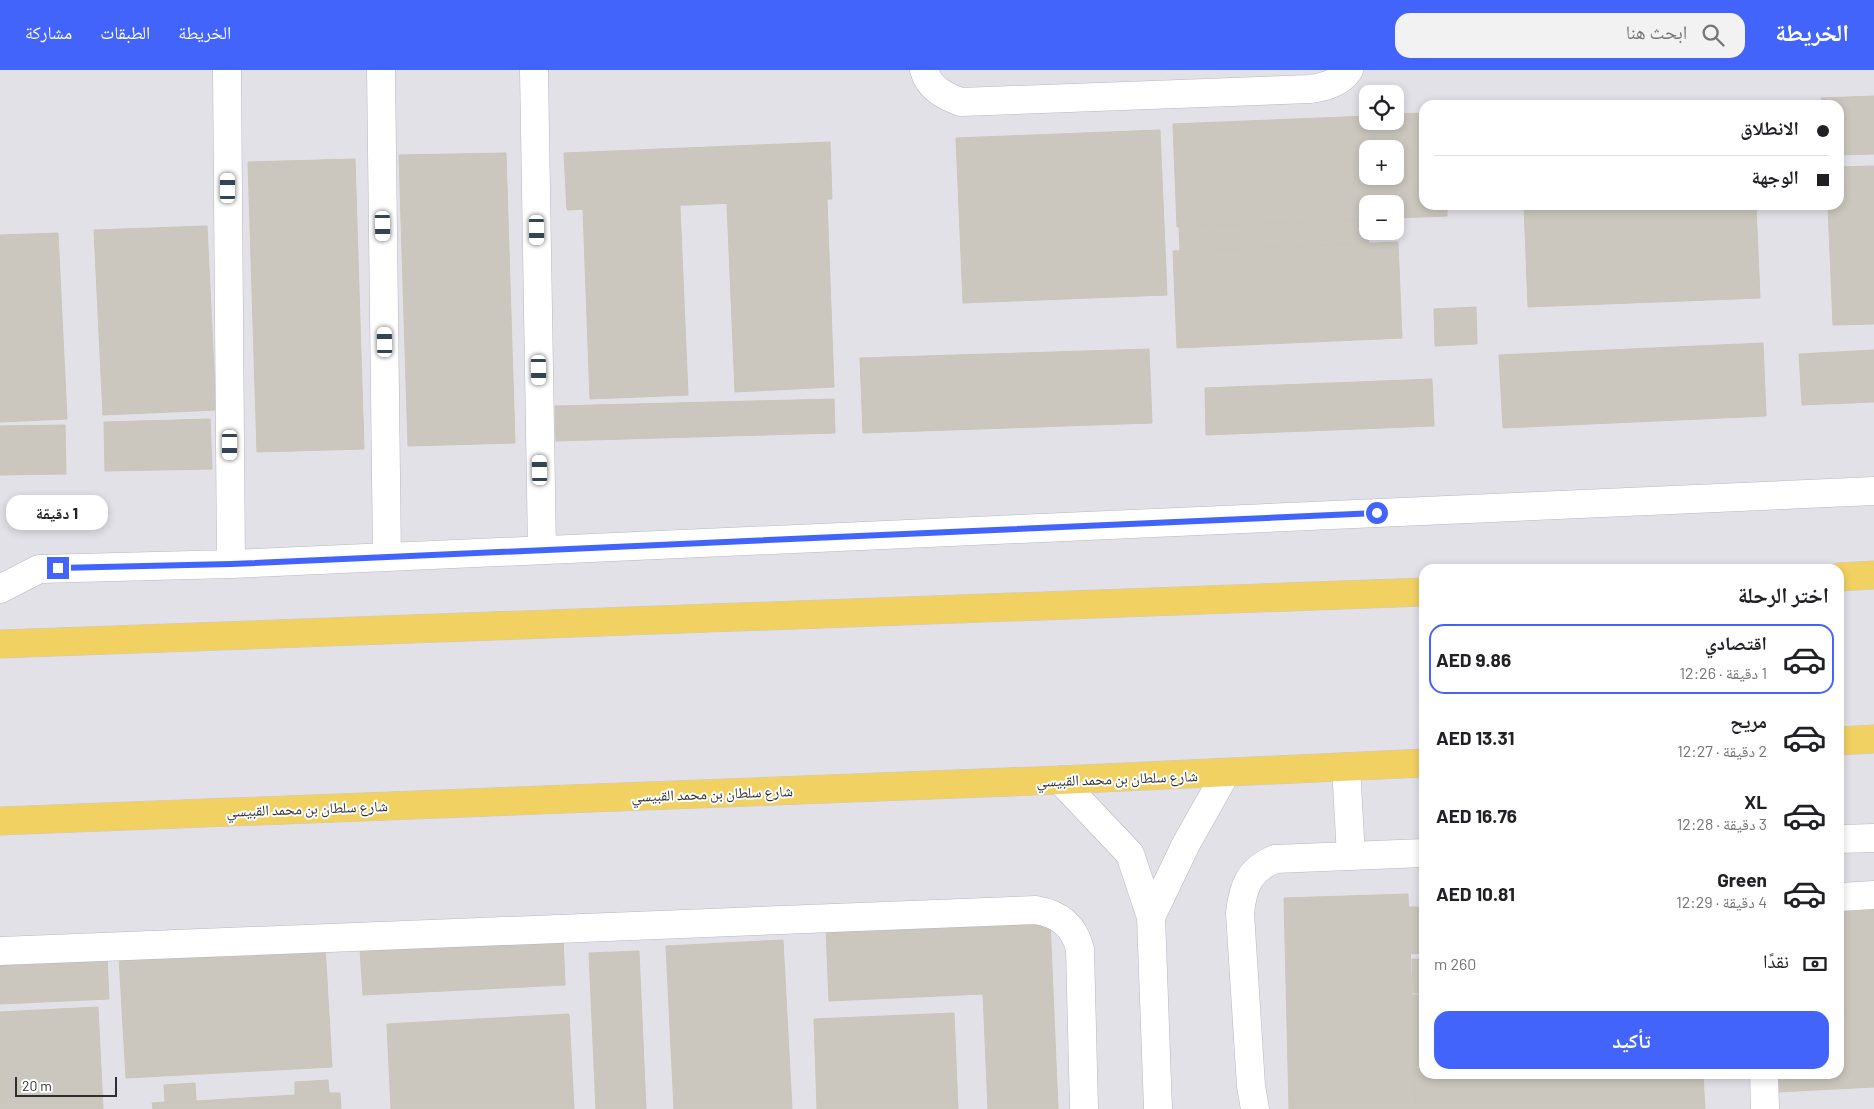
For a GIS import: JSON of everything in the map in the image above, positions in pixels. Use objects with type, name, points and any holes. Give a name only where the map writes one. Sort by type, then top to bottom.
[{"type":"main road","points":[[1844,577],[1874,575]]},
{"type":"main road","points":[[0,644],[1419,592]]},
{"type":"main road","points":[[1844,741],[1874,739]]},
{"type":"main road","name":"شارع سلطان بن محمد القبيسي","points":[[0,821],[1060,780],[1419,763]]},
{"type":"street","points":[[227,70],[231,564]]},
{"type":"street","points":[[381,70],[388,557]]},
{"type":"street","points":[[534,70],[542,550]]},
{"type":"street","points":[[924,70],[935,89],[947,97],[962,102],[1324,88],[1336,82],[1349,70]]},
{"type":"street","points":[[0,570],[231,564],[1874,490]]},
{"type":"street","points":[[0,589],[39,569]]},
{"type":"street","points":[[1346,767],[1351,856]]},
{"type":"street","points":[[1151,917],[1186,844],[1226,773]]},
{"type":"street","points":[[1060,780],[1130,854],[1151,917],[1158,1109]]},
{"type":"street","points":[[1844,839],[1874,838]]},
{"type":"street","points":[[1254,1109],[1240,913],[1243,889],[1255,869],[1275,859],[1419,853]]},
{"type":"street","points":[[1844,897],[1874,895]]},
{"type":"street","points":[[0,951],[1036,910],[1049,912],[1061,918],[1077,937],[1080,949],[1084,1109]]},
{"type":"street","points":[[1764,1079],[1765,1109]]},
{"type":"shaded area","points":[[0,70],[1874,70],[1874,1109],[0,1109]]},
{"type":"building","points":[[1874,96],[1874,154],[1844,155],[1844,100],[1821,100],[1821,98]]},
{"type":"building","points":[[1419,113],[1419,210],[1447,210],[1447,216],[1404,218],[1404,195],[1359,195],[1359,219],[1177,227],[1173,124],[1359,116],[1359,130],[1404,130],[1404,114]]},
{"type":"building","points":[[1160,130],[1167,295],[963,303],[956,138]]},
{"type":"building","points":[[830,142],[832,199],[567,210],[564,153]]},
{"type":"building","points":[[506,153],[515,443],[408,446],[399,155]]},
{"type":"building","points":[[355,159],[364,449],[257,452],[248,162]]},
{"type":"building","points":[[1874,166],[1874,324],[1833,325],[1828,210],[1844,210],[1844,167]]},
{"type":"building","points":[[827,200],[834,387],[735,392],[727,204]]},
{"type":"building","points":[[680,206],[688,395],[590,399],[583,210]]},
{"type":"building","points":[[1524,210],[1756,210],[1760,298],[1528,307]]},
{"type":"building","points":[[1359,219],[1359,240],[1369,240],[1369,243],[1180,251],[1179,227]]},
{"type":"building","points":[[207,226],[216,410],[103,415],[94,230]]},
{"type":"building","points":[[58,233],[67,419],[0,422],[0,235]]},
{"type":"building","points":[[1398,242],[1402,338],[1177,348],[1173,251]]},
{"type":"building","points":[[1476,307],[1477,344],[1435,346],[1434,309]]},
{"type":"building","points":[[1763,343],[1766,416],[1503,428],[1499,355]]},
{"type":"building","points":[[1149,349],[1152,423],[863,433],[860,358]]},
{"type":"building","points":[[1874,350],[1874,402],[1802,405],[1799,354]]},
{"type":"building","points":[[1432,379],[1434,426],[1206,435],[1205,388]]},
{"type":"building","points":[[834,399],[835,433],[556,441],[555,406]]},
{"type":"building","points":[[210,419],[212,469],[105,471],[104,422]]},
{"type":"building","points":[[65,425],[66,474],[0,475],[0,426]]},
{"type":"building","points":[[1408,894],[1412,995],[1419,995],[1419,1066],[1414,1067],[1415,1109],[1289,1109],[1284,898]]},
{"type":"building","points":[[1874,905],[1874,1087],[1777,1092],[1776,1079],[1844,1079],[1844,907]]},
{"type":"building","points":[[1409,907],[1419,907],[1419,953],[1410,954]]},
{"type":"building","points":[[1050,920],[1058,1109],[988,1109],[983,994],[829,1001],[826,929]]},
{"type":"building","points":[[563,938],[565,985],[363,995],[360,948]]},
{"type":"building","points":[[783,940],[792,1109],[674,1109],[666,946]]},
{"type":"building","points":[[325,945],[332,1067],[126,1078],[119,957]]},
{"type":"building","points":[[639,951],[646,1109],[596,1109],[589,953]]},
{"type":"building","points":[[107,958],[109,999],[0,1004],[0,963]]},
{"type":"building","points":[[1412,959],[1419,959],[1419,993],[1413,993]]},
{"type":"building","points":[[98,1007],[103,1109],[0,1109],[0,1012]]},
{"type":"building","points":[[954,1013],[958,1109],[817,1109],[814,1019]]},
{"type":"building","points":[[569,1014],[574,1109],[391,1109],[387,1024]]},
{"type":"building","points":[[1414,1068],[1419,1068],[1419,1079],[1703,1079],[1705,1109],[1415,1109]]},
{"type":"building","points":[[328,1080],[329,1093],[340,1093],[341,1109],[153,1109],[152,1103],[165,1102],[164,1085],[195,1083],[196,1101],[295,1095],[295,1082]]},
{"type":"route","points":[[58,568],[231,564],[1377,513]]}]
